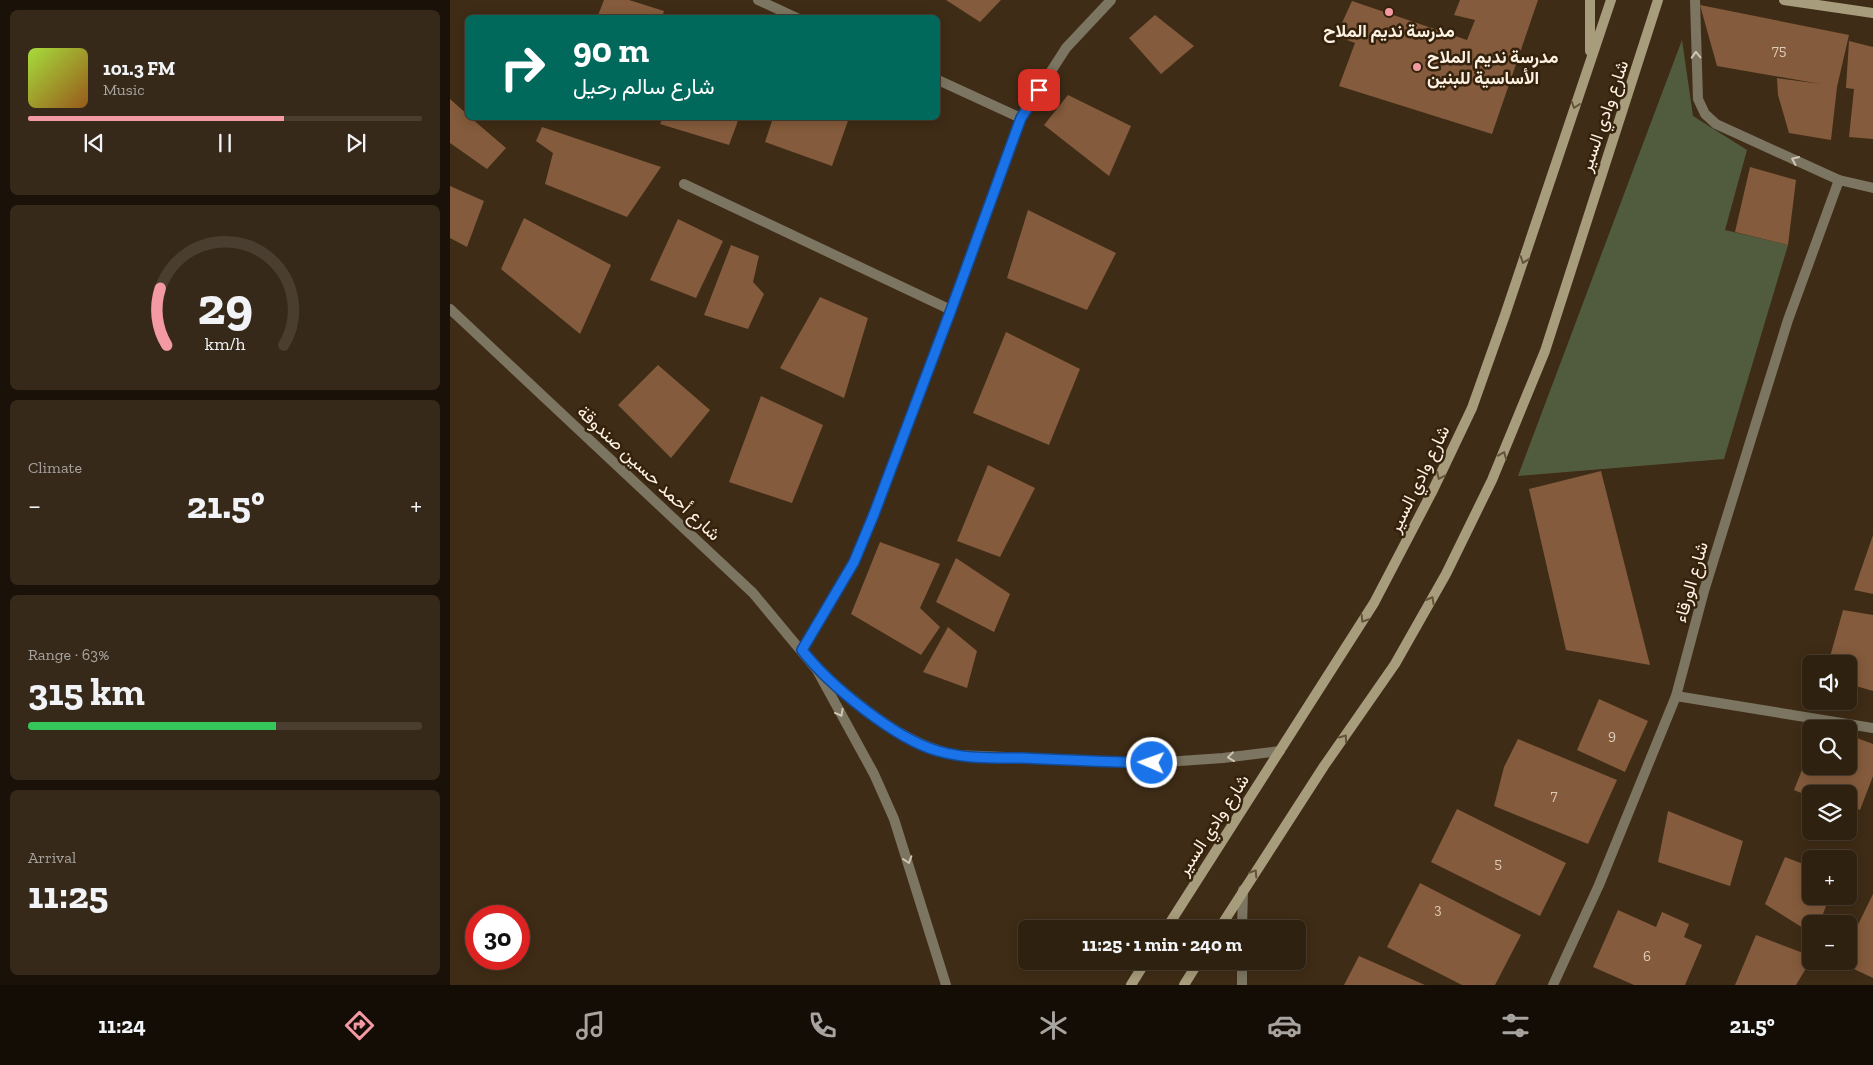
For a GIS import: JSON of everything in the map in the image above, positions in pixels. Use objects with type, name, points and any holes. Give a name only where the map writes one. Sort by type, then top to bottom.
[{"type":"main road","points":[[1590,0],[1590,59]]},
{"type":"main road","name":"شارع وادي السير","points":[[1172,920],[1374,603],[1432,492],[1472,408],[1539,218],[1611,0]]},
{"type":"main road","name":"شارع وادي السير","points":[[1225,920],[1395,664],[1446,574],[1492,480],[1545,351],[1658,0]]},
{"type":"main road","points":[[1784,0],[1873,13]]},
{"type":"main road","points":[[1131,985],[1140,970]]},
{"type":"main road","points":[[1184,985],[1193,970]]},
{"type":"street","points":[[758,0],[790,15]]},
{"type":"street","points":[[802,650],[854,562],[951,310],[1021,118],[1066,48],[1111,0]]},
{"type":"street","points":[[1695,0],[1698,99],[1705,114],[1716,124],[1839,180],[1873,188]]},
{"type":"street","points":[[940,81],[1021,118]]},
{"type":"street","name":"شارع الورقاء","points":[[1553,985],[1599,885],[1676,696],[1704,590],[1788,320],[1839,180]]},
{"type":"street","points":[[684,184],[951,310]]},
{"type":"street","name":"شارع أحمد حسين صندوقة","points":[[450,309],[753,593],[817,670],[874,774],[894,819],[946,985]]},
{"type":"street","name":"شارع أحمد حسين صندوقة","points":[[817,670],[862,707],[912,740],[938,751],[956,755],[1152,763],[1223,758],[1280,751]]},
{"type":"street","points":[[1676,696],[1873,728]]},
{"type":"street","points":[[1242,920],[1243,890]]},
{"type":"street","points":[[1242,970],[1242,985]]},
{"type":"green space","points":[[1682,40],[1693,116],[1747,150],[1725,230],[1788,245],[1724,459],[1518,476]]},
{"type":"building","points":[[604,0],[629,0],[664,11],[663,15],[598,15]]},
{"type":"building","points":[[946,0],[1001,0],[980,22]]},
{"type":"building","points":[[1460,0],[1538,0],[1492,134],[1339,86],[1355,43],[1336,36],[1352,1],[1467,40],[1475,20],[1454,15]]},
{"type":"building","points":[[1700,5],[1849,35],[1837,87],[1831,140],[1789,133],[1778,95],[1777,78],[1821,84],[1717,66]]},
{"type":"building","points":[[1155,15],[1194,46],[1161,74],[1129,38]]},
{"type":"building","points":[[1849,41],[1873,47],[1873,139],[1849,137],[1854,89],[1846,88]]},
{"type":"building","points":[[1068,95],[1131,126],[1109,176],[1044,125]]},
{"type":"building","points":[[450,99],[465,112],[465,120],[473,120],[506,148],[487,169],[450,143]]},
{"type":"building","points":[[662,120],[738,120],[729,145],[660,124]]},
{"type":"building","points":[[772,120],[848,120],[832,166],[765,142]]},
{"type":"building","points":[[542,127],[661,167],[627,217],[545,184],[553,153],[536,141]]},
{"type":"building","points":[[1750,167],[1796,180],[1788,245],[1735,232]]},
{"type":"building","points":[[450,186],[484,201],[467,247],[450,238]]},
{"type":"building","points":[[1028,210],[1116,253],[1087,310],[1007,278]]},
{"type":"building","points":[[524,218],[611,265],[580,334],[501,269]]},
{"type":"building","points":[[678,219],[723,241],[696,298],[650,280]]},
{"type":"building","points":[[731,245],[759,256],[753,282],[764,294],[748,329],[704,315]]},
{"type":"building","points":[[820,297],[868,318],[844,398],[780,368]]},
{"type":"building","points":[[1006,332],[1080,369],[1049,445],[973,413]]},
{"type":"building","points":[[658,365],[710,410],[671,458],[618,405]]},
{"type":"building","points":[[761,396],[823,425],[792,503],[729,482]]},
{"type":"building","points":[[988,465],[1035,488],[1000,557],[957,541]]},
{"type":"building","points":[[1601,471],[1650,665],[1566,650],[1529,489]]},
{"type":"building","points":[[1873,535],[1873,594],[1854,590]]},
{"type":"building","points":[[880,542],[940,564],[920,608],[940,627],[921,655],[851,614]]},
{"type":"building","points":[[956,558],[1010,594],[994,632],[936,602]]},
{"type":"building","points":[[1843,610],[1873,615],[1873,691],[1857,686],[1857,655],[1830,655]]},
{"type":"building","points":[[948,627],[977,651],[967,688],[923,672]]},
{"type":"building","points":[[1599,699],[1648,721],[1625,772],[1577,750]]},
{"type":"building","points":[[1857,738],[1873,744],[1873,776],[1860,810],[1857,809],[1857,785],[1802,785],[1802,793],[1794,790],[1802,770],[1802,775],[1857,775]]},
{"type":"building","points":[[1518,739],[1617,780],[1588,844],[1494,806],[1504,767]]},
{"type":"building","points":[[1457,809],[1566,863],[1540,916],[1431,862]]},
{"type":"building","points":[[1668,811],[1743,841],[1730,886],[1658,862]]},
{"type":"building","points":[[1785,857],[1802,864],[1802,905],[1826,905],[1823,915],[1802,915],[1802,927],[1765,904]]},
{"type":"building","points":[[1420,883],[1521,935],[1495,985],[1462,985],[1387,947]]},
{"type":"building","points":[[1873,894],[1873,978],[1856,970],[1857,927]]},
{"type":"building","points":[[1618,910],[1656,927],[1662,912],[1689,924],[1684,937],[1702,945],[1685,985],[1634,985],[1593,967]]},
{"type":"building","points":[[1756,935],[1802,953],[1802,970],[1805,970],[1796,985],[1735,985]]},
{"type":"building","points":[[1359,956],[1425,985],[1344,985]]},
{"type":"place","name":"مدرسة نديم الملاح","points":[[1389,12]]},
{"type":"place","name":"مدرسة نديم الملاح الأساسية للبنين","points":[[1417,67]]},
{"type":"route","points":[[1039,90],[1021,118],[911,418],[854,562],[802,650],[817,670],[862,707],[878,719],[925,747],[969,757],[1152,763]]}]
